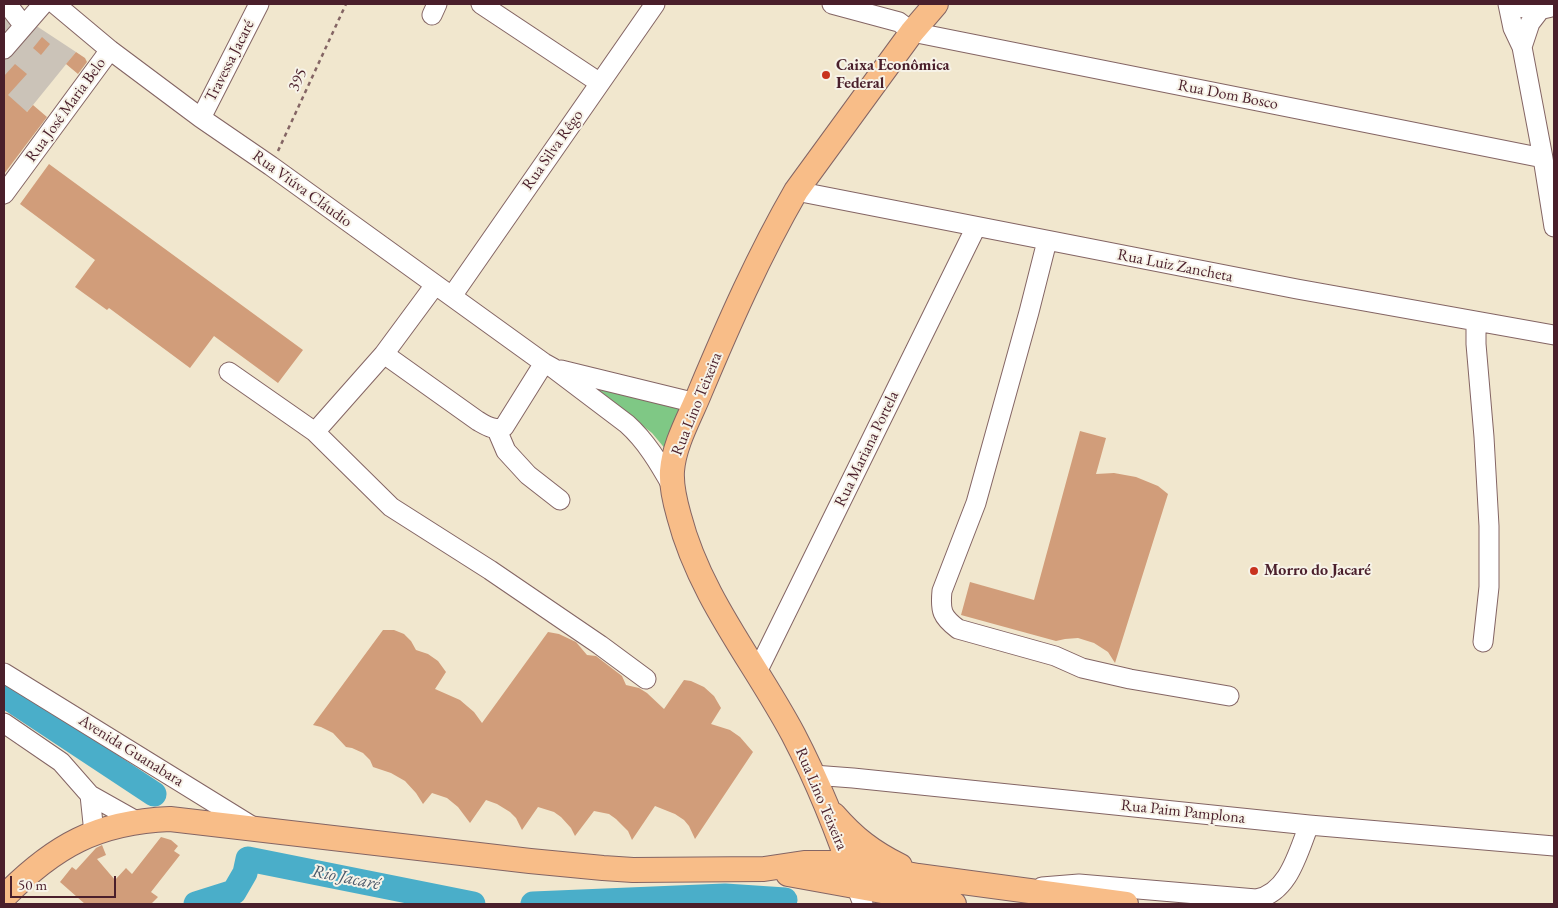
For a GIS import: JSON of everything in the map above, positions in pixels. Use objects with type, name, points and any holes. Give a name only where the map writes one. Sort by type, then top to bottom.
[{"type":"main road","name":"Rua Lino Teixeira","points":[[857,898],[848,863],[813,775],[758,672],[717,608],[703,582],[683,532],[672,486],[672,472],[682,434],[762,252],[796,190],[912,32],[936,4]]},
{"type":"main road","points":[[825,804],[845,828],[870,849],[914,893]]},
{"type":"main road","points":[[4,897],[18,883],[58,851],[77,840],[119,825],[149,821],[182,820],[575,866],[633,870],[764,869],[804,863],[848,863],[914,893],[954,904]]},
{"type":"main road","points":[[764,869],[857,898],[914,893],[1017,890],[1126,904]]},
{"type":"street","points":[[7,4],[24,26]]},
{"type":"street","points":[[4,49],[43,4]]},
{"type":"street","name":"Rua Viúva Cláudio","points":[[55,4],[110,50],[201,118],[452,296],[636,432],[654,455],[672,486]]},
{"type":"street","name":"Travessa Jacaré","points":[[201,118],[259,4]]},
{"type":"street","points":[[481,4],[600,82]]},
{"type":"street","name":"Rua Silva Rêgo","points":[[452,296],[655,4]]},
{"type":"street","points":[[832,4],[899,22],[912,32]]},
{"type":"street","points":[[1508,4],[1513,28],[1522,46],[1554,227]]},
{"type":"street","points":[[1513,4],[1529,9],[1547,8]]},
{"type":"street","points":[[1522,46],[1530,23],[1547,8]]},
{"type":"street","name":"Rua Dom Bosco","points":[[912,32],[1543,158]]},
{"type":"street","name":"Rua José Maria Belo","points":[[4,194],[110,50]]},
{"type":"street","name":"Rua Luiz Zancheta","points":[[796,190],[1047,241],[1554,336]]},
{"type":"street","name":"Rua Mariana Portela","points":[[758,672],[976,227]]},
{"type":"street","points":[[1047,241],[976,503],[942,591],[940,606],[946,620],[958,629],[1055,656],[1082,668],[1130,679],[1229,696]]},
{"type":"street","points":[[315,432],[384,354],[435,285]]},
{"type":"street","points":[[1476,321],[1489,526],[1489,587],[1483,642]]},
{"type":"street","points":[[384,354],[478,421],[498,430],[504,427],[548,366],[696,403]]},
{"type":"street","points":[[228,372],[315,432],[391,506],[490,570],[600,645],[646,679]]},
{"type":"street","points":[[498,430],[506,450],[528,475],[560,500]]},
{"type":"street","name":"Avenida Guanabara","points":[[4,673],[254,829]]},
{"type":"street","points":[[4,723],[61,762],[90,795],[149,821]]},
{"type":"street","name":"Rua Paim Pamplona","points":[[813,775],[1310,825],[1554,846]]},
{"type":"street","points":[[90,795],[94,833]]},
{"type":"street","points":[[1017,890],[1079,884],[1256,899],[1265,897],[1280,887],[1291,869],[1310,825]]},
{"type":"path","name":"395","points":[[271,166],[346,4]]},
{"type":"shaded area","points":[[4,4],[28,22],[76,52],[4,137]]},
{"type":"green space","points":[[587,382],[683,409],[667,451],[652,433]]},
{"type":"building","points":[[42,37],[50,44],[41,55],[33,48]]},
{"type":"building","points":[[76,52],[85,58],[87,62],[78,74],[66,64]]},
{"type":"building","points":[[15,64],[27,74],[8,95],[27,112],[33,105],[47,117],[4,174],[4,76]]},
{"type":"building","points":[[49,164],[303,350],[278,383],[214,336],[190,368],[109,308],[107,310],[75,287],[95,260],[20,204]]},
{"type":"building","points":[[1080,431],[1106,438],[1096,474],[1114,473],[1136,477],[1158,486],[1168,494],[1115,663],[1108,652],[1094,643],[1078,638],[1056,641],[961,615],[970,582],[1034,600]]},
{"type":"building","points":[[383,630],[394,630],[404,634],[416,650],[428,654],[438,661],[446,672],[435,689],[460,700],[474,712],[482,723],[548,632],[559,634],[576,642],[587,655],[596,656],[622,676],[626,685],[639,688],[647,693],[664,709],[684,680],[704,687],[714,696],[721,708],[711,724],[730,730],[740,737],[753,752],[695,839],[684,820],[655,806],[632,840],[628,831],[616,819],[609,814],[594,811],[575,836],[571,828],[554,812],[538,807],[522,830],[516,818],[510,812],[486,800],[470,823],[458,807],[447,798],[432,793],[423,804],[405,781],[391,773],[373,767],[370,760],[363,753],[346,747],[333,733],[313,725]]},
{"type":"building","points":[[161,837],[171,840],[178,846],[174,851],[180,855],[151,892],[158,897],[151,904],[85,904],[60,882],[72,867],[76,870],[96,848],[102,845],[106,855],[97,859],[115,880],[126,868],[132,874]]},
{"type":"waterway","name":"Rio Jacaré","points":[[4,695],[154,794]]},
{"type":"waterway","name":"Rio Jacaré","points":[[196,904],[234,892],[245,873],[248,859],[473,904]]},
{"type":"waterway","name":"Rio Jacaré","points":[[533,904],[725,896],[785,900]]},
{"type":"place","name":"Caixa Econômica Federal","points":[[826,75]]},
{"type":"place","name":"Morro do Jacaré","points":[[1254,571]]}]
